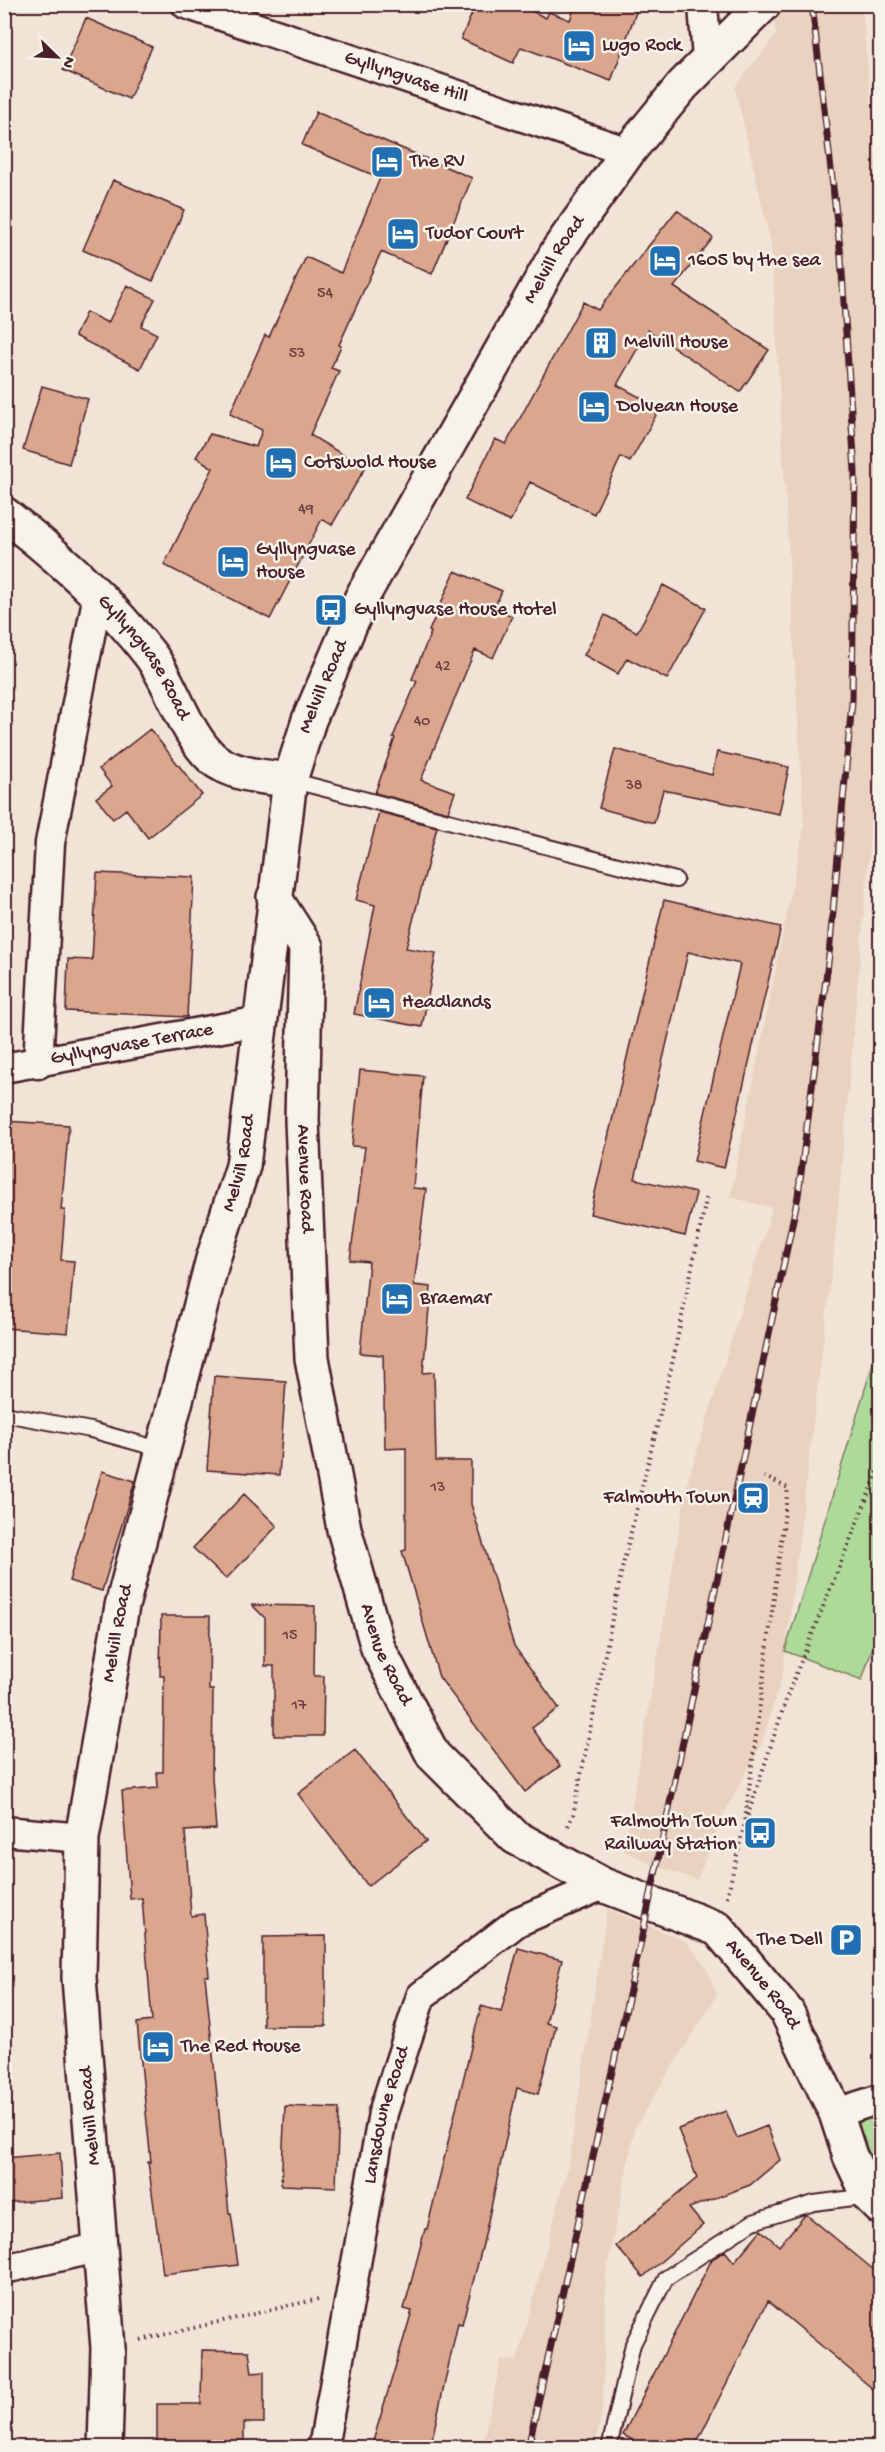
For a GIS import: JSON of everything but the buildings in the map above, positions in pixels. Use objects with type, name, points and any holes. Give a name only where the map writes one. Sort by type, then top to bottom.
[{"type":"main road","name":"Melvill Road","points":[[105,2448],[108,2348],[102,2247],[79,1978],[82,1838],[122,1606],[165,1450],[213,1259],[243,1166],[290,780],[309,720],[362,597],[559,249],[628,153],[707,60],[753,16]]},
{"type":"main road","name":"Gyllyngvase Road","points":[[4,514],[61,559],[98,594],[152,657],[176,697],[192,732],[213,758],[238,771],[290,780]]},
{"type":"main road","name":"Avenue Road","points":[[274,897],[306,947],[302,1120],[312,1358],[344,1529],[378,1648],[433,1755],[515,1837],[603,1885],[718,1929],[787,2012],[836,2114],[850,2156],[877,2199]]},
{"type":"street","points":[[703,4],[707,60]]},
{"type":"street","name":"Gyllyngvase Hill","points":[[201,7],[628,153]]},
{"type":"street","points":[[38,1064],[50,843],[98,594]]},
{"type":"street","name":"Gyllyngvase Terrace","points":[[4,1068],[38,1064],[260,1021]]},
{"type":"street","points":[[4,1831],[82,1838]]},
{"type":"street","name":"Lansdowne Road","points":[[323,2448],[383,2113],[421,1996],[517,1922],[603,1885]]},
{"type":"street","points":[[836,2114],[880,2100]]},
{"type":"street","points":[[4,2269],[102,2247]]},
{"type":"lane","points":[[290,780],[676,880]]},
{"type":"lane","points":[[10,1415],[91,1430],[165,1450]]},
{"type":"lane","points":[[610,2443],[633,2344],[666,2278],[753,2222],[814,2203],[877,2199]]},
{"type":"path","points":[[552,1857],[573,1815],[622,1569],[671,1369],[707,1195]]},
{"type":"path","points":[[718,1929],[743,1830],[789,1691],[880,1466]]},
{"type":"path","points":[[743,1830],[788,1488],[763,1476]]},
{"type":"path","points":[[108,2348],[351,2291]]},
{"type":"shaded area","points":[[772,5],[862,5],[880,208],[880,730],[834,1253],[783,1673],[762,1743],[724,1814],[697,1880],[624,1851],[687,1484],[772,1208],[730,1197],[804,827],[771,244],[735,87],[776,35]]},
{"type":"shaded area","points":[[607,1909],[686,1941],[708,1970],[717,1995],[635,2127],[606,2274],[603,2405],[595,2447],[482,2447],[501,2360],[517,2361],[569,2161]]},
{"type":"green space","points":[[880,1340],[880,1625],[862,1680],[785,1651]]},
{"type":"green space","points":[[880,2107],[880,2187],[846,2118]]},
{"type":"railway","points":[[528,2448],[641,1941],[798,1196],[829,955],[852,702],[855,472],[841,257],[812,4]]},
{"type":"place","name":"Lugo Rock","points":[[579,46]]},
{"type":"place","name":"The RV","points":[[387,162]]},
{"type":"place","name":"Tudor Court","points":[[403,234]]},
{"type":"place","name":"1605 by the sea","points":[[665,261]]},
{"type":"place","name":"Melvill House","points":[[601,343]]},
{"type":"place","name":"Dolvean House","points":[[594,407]]},
{"type":"place","name":"Cotswold House","points":[[281,463]]},
{"type":"place","name":"Gyllyngvase House","points":[[233,562]]},
{"type":"place","name":"Gyllyngvase House Hotel","points":[[331,610]]},
{"type":"place","name":"Headlands","points":[[379,1003]]},
{"type":"place","name":"Braemar","points":[[397,1299]]},
{"type":"place","name":"Falmouth Town","points":[[753,1498]]},
{"type":"place","name":"Falmouth Town Railway Station","points":[[760,1833]]},
{"type":"place","name":"The Dell","points":[[846,1940]]},
{"type":"place","name":"The Red House","points":[[158,2047]]}]
